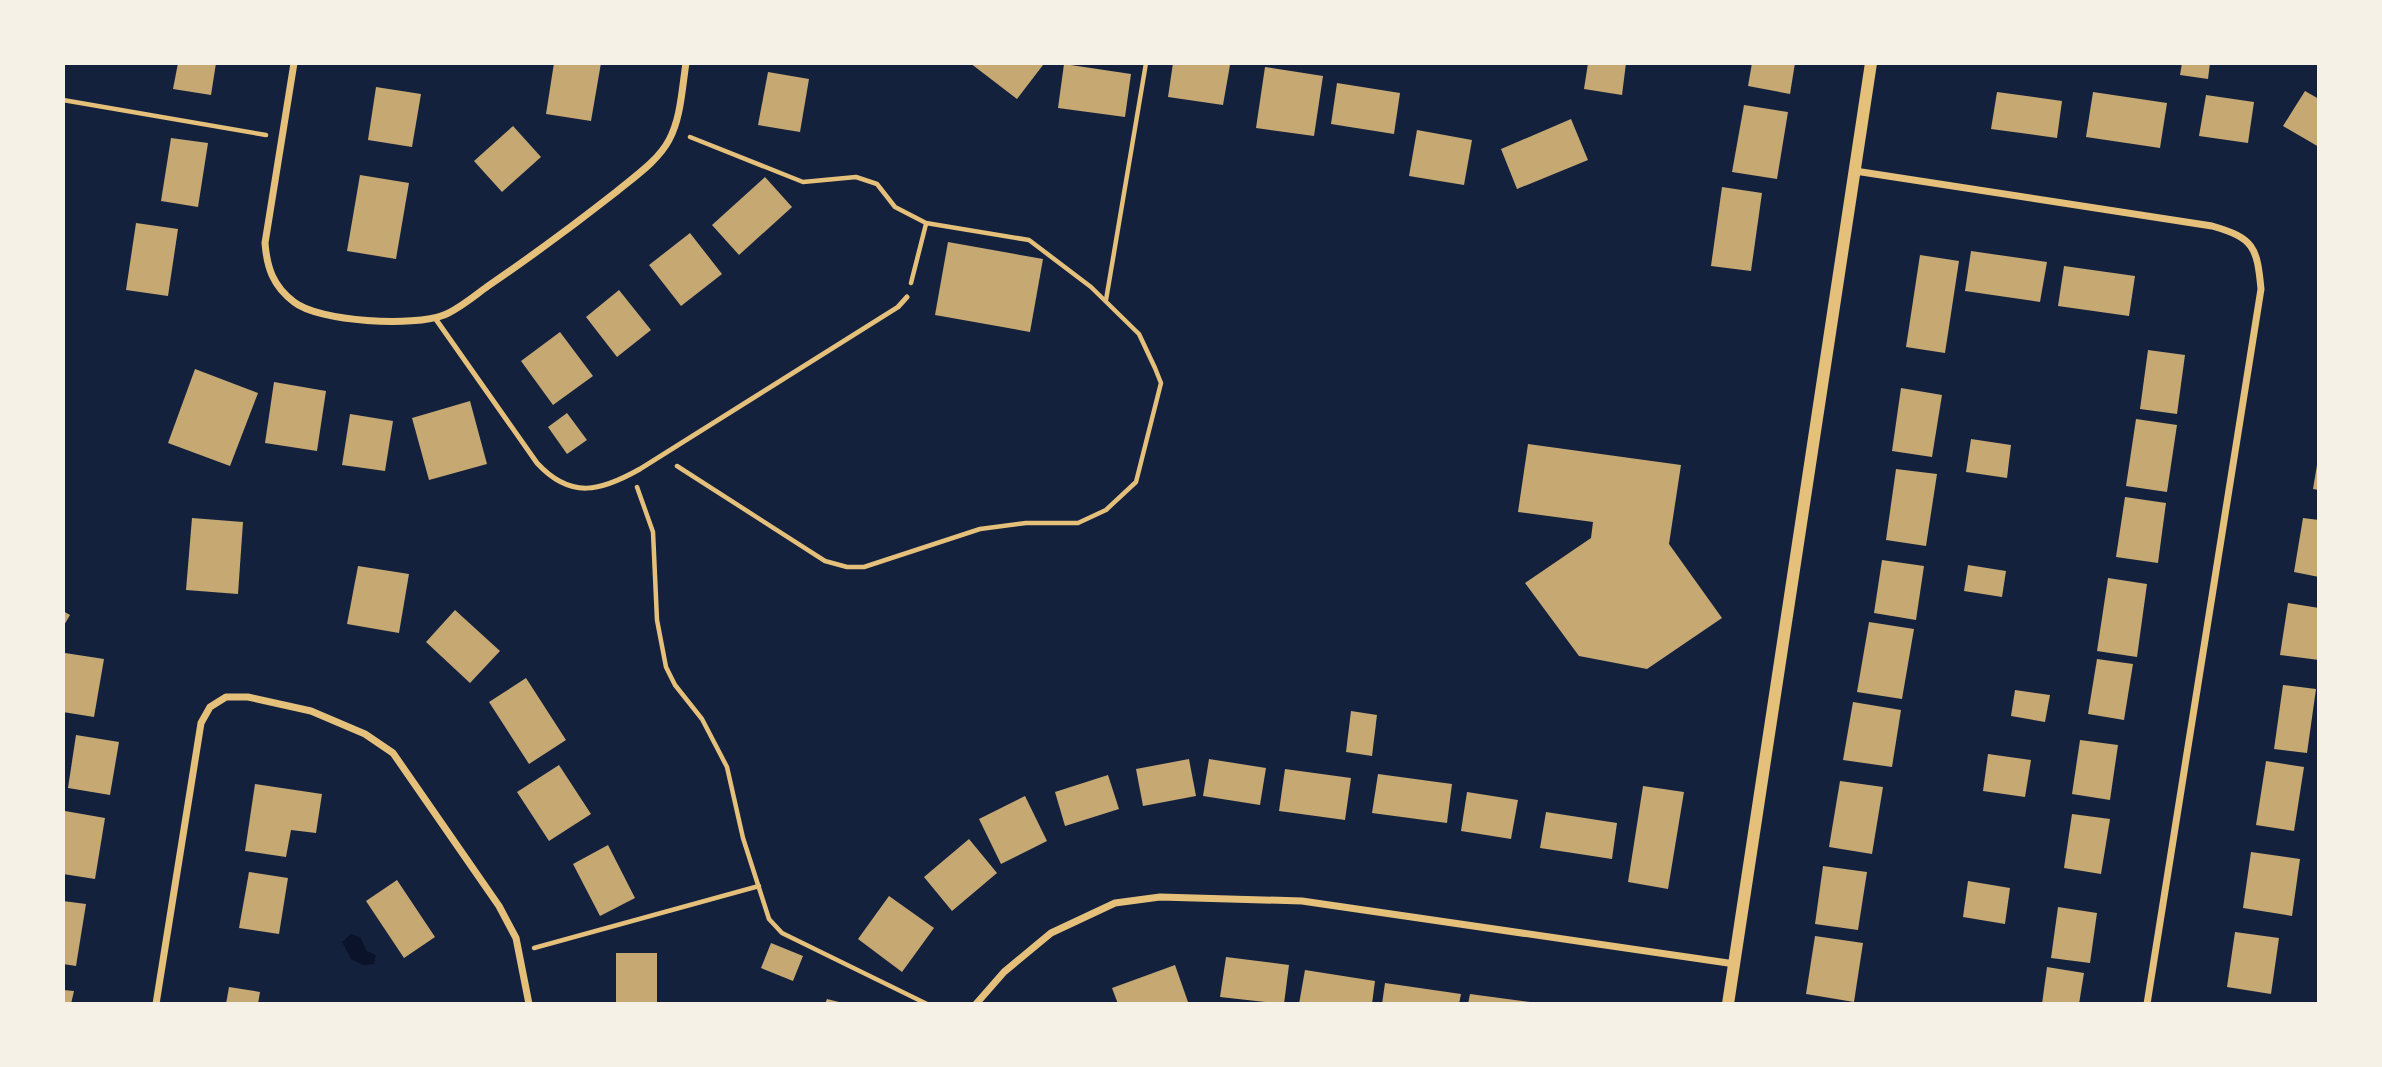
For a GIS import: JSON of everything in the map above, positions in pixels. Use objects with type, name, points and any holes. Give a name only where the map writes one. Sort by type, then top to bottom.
[{"type":"street","points":[[294,63],[265,243],[268,269],[279,288],[296,304],[321,312],[401,323],[446,314],[553,242],[651,162],[669,140],[673,130],[686,63]]},
{"type":"street","points":[[1728,1004],[1871,63]]},
{"type":"street","points":[[1855,171],[2212,226],[2239,234],[2258,256],[2261,289],[2147,1004]]},
{"type":"street","points":[[156,1004],[201,723],[210,707],[226,697],[248,697],[311,711],[365,734],[393,753],[499,906],[519,952],[529,1004]]},
{"type":"street","points":[[976,1004],[1004,972],[1051,933],[1115,903],[1160,897],[1302,901],[1735,964]]},
{"type":"lane","points":[[435,318],[550,478],[565,486],[582,489],[597,488],[632,474],[898,307],[907,297]]},
{"type":"path","points":[[1106,301],[1146,63]]},
{"type":"path","points":[[63,100],[282,137]]},
{"type":"path","points":[[662,456],[825,561],[846,567],[864,567],[981,529],[1026,523],[1078,523],[1106,510],[1136,482],[1161,383],[1139,334],[1106,301],[1029,240],[926,223],[895,207],[877,184],[856,177],[803,182],[673,130]]},
{"type":"path","points":[[907,297],[926,223]]},
{"type":"path","points":[[632,474],[653,532],[657,620],[666,667],[675,685],[702,719],[727,767],[743,838],[769,919],[782,933],[927,1004]]},
{"type":"path","points":[[519,952],[759,886]]},
{"type":"water","points":[[351,934],[360,937],[367,951],[376,955],[374,964],[363,965],[351,959],[342,942]]},
{"type":"building","points":[[178,63],[216,63],[211,95],[173,89]]},
{"type":"building","points":[[554,63],[601,63],[591,121],[546,114]]},
{"type":"building","points":[[970,63],[1040,63],[1043,65],[1017,99]]},
{"type":"building","points":[[1173,63],[1230,65],[1223,105],[1168,97]]},
{"type":"building","points":[[1588,63],[1626,63],[1622,95],[1584,89]]},
{"type":"building","points":[[1752,63],[1795,63],[1790,94],[1748,86]]},
{"type":"building","points":[[2182,63],[2210,63],[2208,79],[2180,75]]},
{"type":"building","points":[[1064,64],[1131,74],[1125,117],[1058,108]]},
{"type":"building","points":[[1265,67],[1323,76],[1314,136],[1256,128]]},
{"type":"building","points":[[768,72],[809,79],[800,132],[758,125]]},
{"type":"building","points":[[1337,83],[1400,93],[1394,134],[1331,124]]},
{"type":"building","points":[[376,87],[421,94],[412,147],[368,140]]},
{"type":"building","points":[[2305,91],[2319,99],[2319,147],[2283,126]]},
{"type":"building","points":[[1997,92],[2062,101],[2057,138],[1991,129]]},
{"type":"building","points":[[2093,92],[2167,103],[2160,148],[2086,137]]},
{"type":"building","points":[[2206,95],[2254,102],[2248,143],[2199,136]]},
{"type":"building","points":[[1744,105],[1788,112],[1777,179],[1732,172]]},
{"type":"building","points":[[1571,119],[1588,160],[1517,189],[1501,149]]},
{"type":"building","points":[[513,126],[541,157],[502,192],[474,161]]},
{"type":"building","points":[[1417,130],[1472,140],[1464,185],[1409,176]]},
{"type":"building","points":[[171,138],[208,143],[198,207],[161,201]]},
{"type":"building","points":[[360,175],[409,183],[396,259],[347,251]]},
{"type":"building","points":[[765,177],[792,207],[739,255],[712,225]]},
{"type":"building","points":[[1722,187],[1762,193],[1751,271],[1711,266]]},
{"type":"building","points":[[136,223],[178,229],[168,296],[126,290]]},
{"type":"building","points":[[690,233],[722,274],[681,306],[649,265]]},
{"type":"building","points":[[948,242],[1043,259],[1030,332],[935,315]]},
{"type":"building","points":[[1971,251],[2047,262],[2040,302],[1965,291]]},
{"type":"building","points":[[1920,255],[1959,261],[1945,353],[1906,347]]},
{"type":"building","points":[[2064,266],[2135,276],[2129,316],[2058,306]]},
{"type":"building","points":[[619,290],[651,330],[617,357],[586,317]]},
{"type":"building","points":[[560,332],[593,376],[553,405],[521,361]]},
{"type":"building","points":[[2148,350],[2185,355],[2177,414],[2140,409]]},
{"type":"building","points":[[195,369],[258,393],[230,466],[168,443]]},
{"type":"building","points":[[274,382],[326,391],[317,451],[265,443]]},
{"type":"building","points":[[1901,388],[1942,395],[1932,457],[1892,451]]},
{"type":"building","points":[[470,401],[487,464],[429,480],[412,418]]},
{"type":"building","points":[[567,413],[587,440],[567,454],[548,427]]},
{"type":"building","points":[[350,414],[393,421],[385,471],[342,465]]},
{"type":"building","points":[[2136,419],[2177,425],[2167,492],[2126,486]]},
{"type":"building","points":[[1971,439],[2011,445],[2007,478],[1966,472]]},
{"type":"building","points":[[1528,444],[1681,465],[1669,544],[1722,618],[1647,669],[1579,656],[1525,583],[1591,538],[1593,522],[1518,512]]},
{"type":"building","points":[[2319,459],[2319,490],[2313,489]]},
{"type":"building","points":[[1896,469],[1937,474],[1926,546],[1886,540]]},
{"type":"building","points":[[2125,497],[2166,503],[2158,563],[2116,557]]},
{"type":"building","points":[[192,518],[243,522],[238,594],[186,590]]},
{"type":"building","points":[[2303,518],[2319,520],[2319,577],[2294,572]]},
{"type":"building","points":[[1882,560],[1924,566],[1916,620],[1874,613]]},
{"type":"building","points":[[1968,565],[2006,571],[2002,597],[1964,591]]},
{"type":"building","points":[[358,566],[409,574],[399,633],[347,624]]},
{"type":"building","points":[[2108,578],[2147,584],[2137,657],[2097,651]]},
{"type":"building","points":[[2288,603],[2319,608],[2319,660],[2280,655]]},
{"type":"building","points":[[455,610],[500,651],[470,683],[426,642]]},
{"type":"building","points":[[63,611],[70,615],[63,627]]},
{"type":"building","points":[[1869,622],[1914,629],[1902,699],[1857,692]]},
{"type":"building","points":[[65,653],[104,659],[94,717],[63,712]]},
{"type":"building","points":[[2097,659],[2133,664],[2124,720],[2088,714]]},
{"type":"building","points":[[526,678],[566,740],[529,764],[489,702]]},
{"type":"building","points":[[2283,685],[2316,689],[2307,753],[2274,749]]},
{"type":"building","points":[[2015,690],[2050,695],[2045,722],[2011,716]]},
{"type":"building","points":[[1853,702],[1901,710],[1892,767],[1843,760]]},
{"type":"building","points":[[1351,711],[1377,715],[1372,756],[1346,752]]},
{"type":"building","points":[[76,735],[119,742],[110,795],[68,788]]},
{"type":"building","points":[[2080,740],[2118,745],[2110,800],[2072,794]]},
{"type":"building","points":[[1988,754],[2031,760],[2025,797],[1983,791]]},
{"type":"building","points":[[1189,759],[1196,796],[1143,806],[1136,769]]},
{"type":"building","points":[[1209,759],[1266,768],[1260,805],[1203,796]]},
{"type":"building","points":[[2266,761],[2304,767],[2294,831],[2256,825]]},
{"type":"building","points":[[559,765],[591,814],[549,841],[517,792]]},
{"type":"building","points":[[1285,769],[1351,778],[1345,820],[1279,811]]},
{"type":"building","points":[[1378,774],[1452,784],[1447,823],[1372,813]]},
{"type":"building","points":[[1108,775],[1119,809],[1065,826],[1055,792]]},
{"type":"building","points":[[1840,781],[1883,787],[1872,854],[1829,847]]},
{"type":"building","points":[[255,784],[322,794],[316,833],[291,830],[286,857],[245,851]]},
{"type":"building","points":[[1643,786],[1684,792],[1668,889],[1628,882]]},
{"type":"building","points":[[1467,792],[1518,800],[1511,839],[1461,831]]},
{"type":"building","points":[[1025,796],[1047,841],[1001,864],[979,819]]},
{"type":"building","points":[[65,811],[105,818],[95,879],[63,874]]},
{"type":"building","points":[[1546,812],[1617,823],[1612,859],[1540,848]]},
{"type":"building","points":[[2072,814],[2110,819],[2101,874],[2064,868]]},
{"type":"building","points":[[969,839],[997,873],[952,911],[924,877]]},
{"type":"building","points":[[608,845],[635,898],[600,916],[573,864]]},
{"type":"building","points":[[2251,852],[2300,859],[2292,916],[2243,908]]},
{"type":"building","points":[[1823,866],[1867,872],[1858,930],[1815,924]]},
{"type":"building","points":[[249,872],[288,878],[279,934],[239,928]]},
{"type":"building","points":[[397,880],[435,937],[404,958],[366,901]]},
{"type":"building","points":[[1968,881],[2010,888],[2005,924],[1963,917]]},
{"type":"building","points":[[889,896],[934,928],[902,972],[858,939]]},
{"type":"building","points":[[63,901],[86,904],[76,966],[63,964]]},
{"type":"building","points":[[2058,907],[2097,913],[2090,963],[2051,958]]},
{"type":"building","points":[[2235,932],[2279,938],[2271,994],[2227,987]]},
{"type":"building","points":[[1815,936],[1863,943],[1854,1002],[1806,994]]},
{"type":"building","points":[[771,943],[803,956],[793,981],[761,968]]},
{"type":"building","points":[[616,953],[657,953],[657,1004],[616,1004]]},
{"type":"building","points":[[1226,957],[1289,965],[1284,1004],[1220,997]]},
{"type":"building","points":[[1175,965],[1188,1002],[1118,1004],[1112,988]]},
{"type":"building","points":[[2047,967],[2084,973],[2079,1004],[2042,1004]]},
{"type":"building","points":[[1305,970],[1375,981],[1372,1004],[1299,1004]]},
{"type":"building","points":[[1385,983],[1461,994],[1459,1004],[1382,1004]]},
{"type":"building","points":[[229,987],[260,992],[258,1004],[226,1004]]},
{"type":"building","points":[[63,990],[74,991],[71,1004],[63,1004]]},
{"type":"building","points":[[1470,994],[1530,1002],[1530,1004],[1468,1004]]},
{"type":"building","points":[[827,999],[843,1003],[843,1004],[825,1004]]}]
